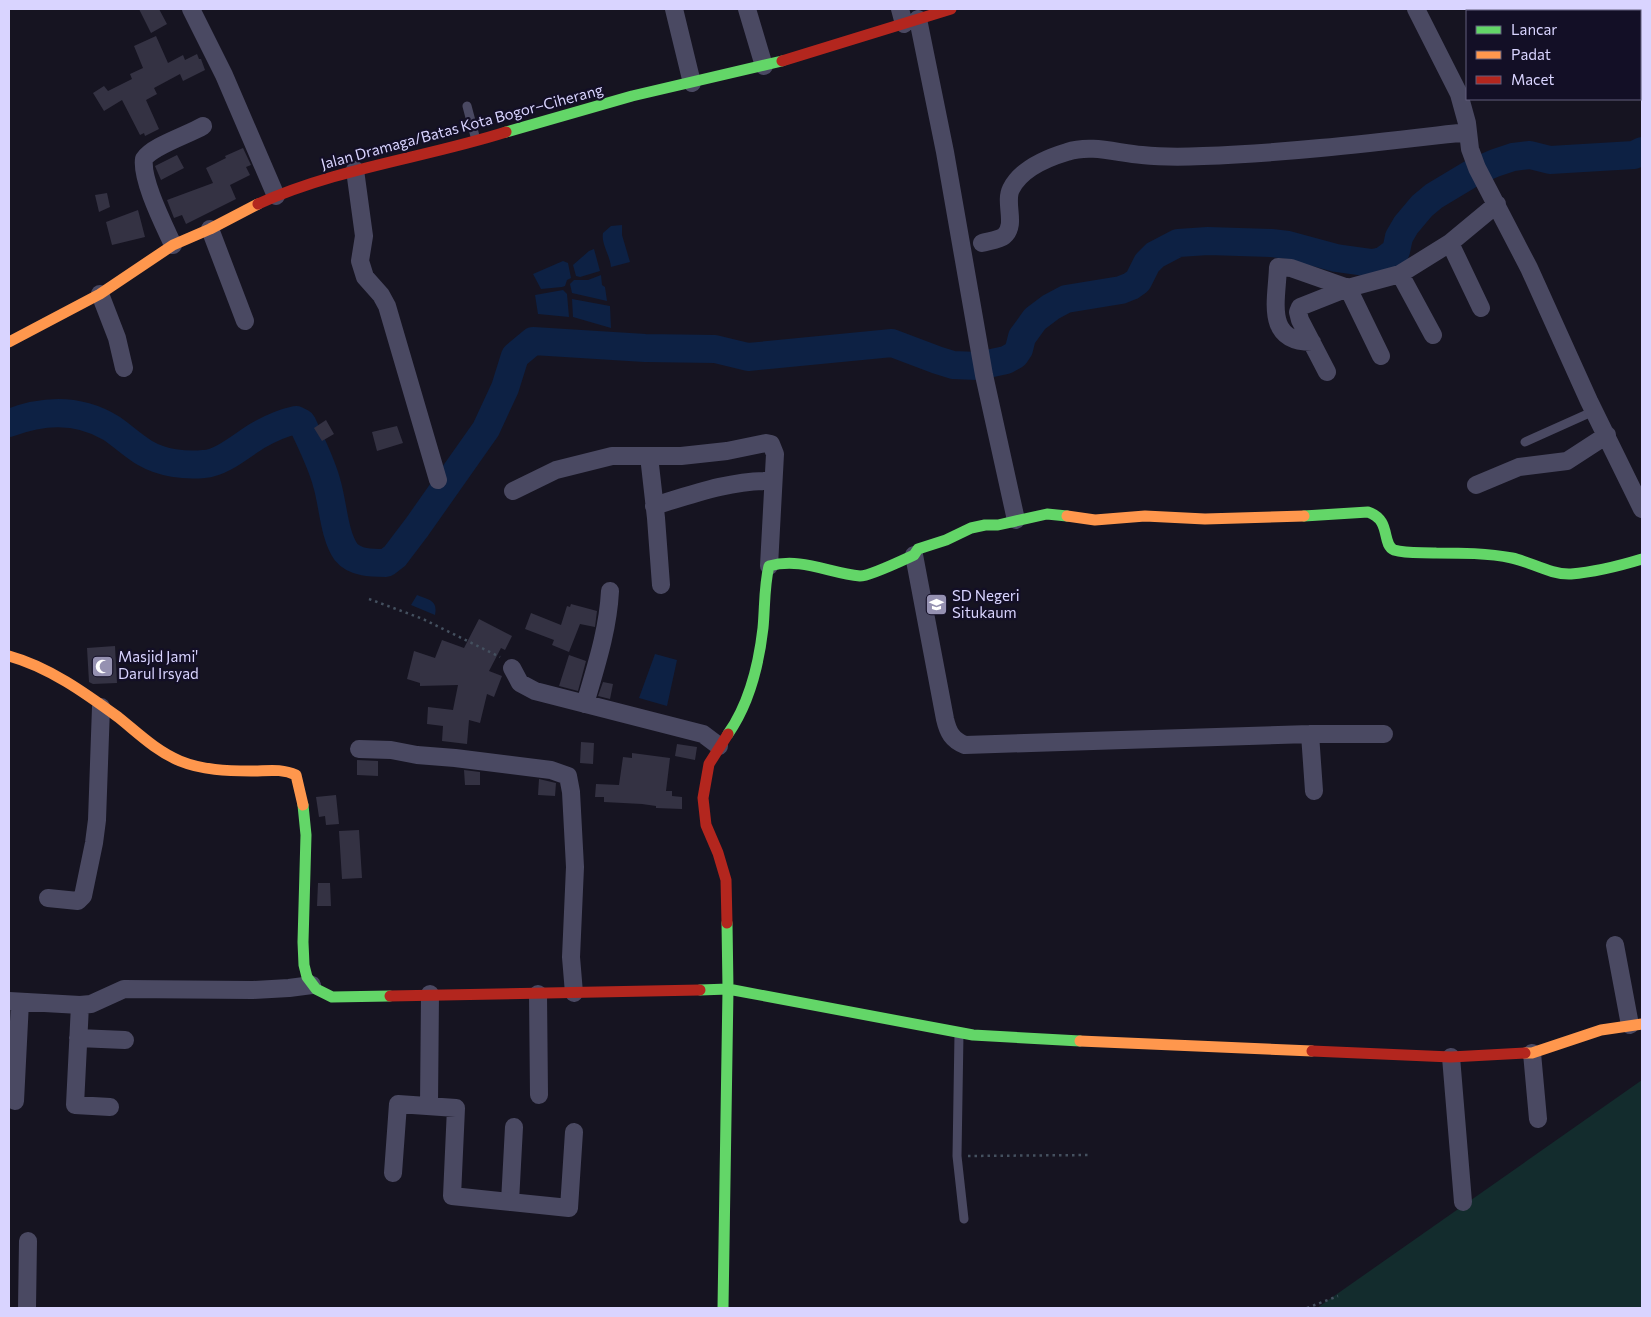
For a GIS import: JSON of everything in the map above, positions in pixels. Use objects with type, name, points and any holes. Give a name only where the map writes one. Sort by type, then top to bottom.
[{"type":"street","points":[[191,9],[224,75],[276,196]]},
{"type":"street","points":[[674,9],[692,83]]},
{"type":"street","points":[[747,9],[764,66]]},
{"type":"street","name":"Jalan Dramaga/Batas Kota Bogor–Ciherang","points":[[9,342],[100,294],[173,245],[276,196],[355,170],[476,141],[632,96],[764,66],[833,47],[908,17],[950,9]]},
{"type":"street","points":[[1416,9],[1454,82],[1466,100],[1467,132],[1470,149],[1477,168],[1549,309],[1568,357],[1642,509]]},
{"type":"street","points":[[908,17],[945,152],[984,375],[1016,520]]},
{"type":"street","points":[[173,245],[151,192],[143,166],[144,159],[155,149],[184,137],[203,126]]},
{"type":"street","points":[[982,243],[1004,236],[1010,225],[1008,204],[1010,190],[1022,175],[1041,162],[1069,151],[1090,148],[1142,155],[1201,156],[1313,149],[1467,132]]},
{"type":"street","points":[[355,170],[364,236],[360,261],[365,277],[387,306],[438,480]]},
{"type":"street","points":[[1276,320],[1298,312],[1303,306],[1348,288],[1400,274],[1450,243],[1494,199]]},
{"type":"street","points":[[210,229],[245,321]]},
{"type":"street","points":[[1450,243],[1481,308]]},
{"type":"street","points":[[1312,342],[1299,342],[1282,331],[1276,320],[1278,267],[1290,268],[1348,288],[1381,356]]},
{"type":"street","points":[[1400,274],[1433,335]]},
{"type":"street","points":[[100,294],[117,338],[124,368]]},
{"type":"street","points":[[1298,312],[1327,372]]},
{"type":"street","points":[[1476,485],[1519,466],[1568,461],[1607,435]]},
{"type":"street","points":[[513,490],[556,470],[621,455],[699,454],[758,444],[771,444],[775,454],[769,566],[766,577],[763,628],[752,684],[747,700],[735,724],[718,746],[709,764],[703,798],[706,825],[718,853],[726,880],[728,989],[723,1308]]},
{"type":"street","points":[[649,456],[661,585]]},
{"type":"street","points":[[654,506],[712,487],[755,481],[773,481]]},
{"type":"street","points":[[769,566],[780,563],[799,564],[862,576],[914,555],[918,549],[946,540],[971,528],[985,524],[998,525],[1047,514],[1096,520],[1145,516],[1227,519],[1267,518],[1321,513],[1368,512],[1381,519],[1389,546],[1403,552],[1467,553],[1512,558],[1569,574],[1608,569],[1642,559]]},
{"type":"street","points":[[914,555],[944,719],[947,729],[957,742],[965,744],[1310,734],[1384,734]]},
{"type":"street","points":[[585,704],[604,636],[609,612],[610,591]]},
{"type":"street","points":[[9,656],[27,660],[77,688],[101,707],[119,718],[150,744],[166,754],[194,766],[206,770],[226,771],[280,770],[296,775],[303,799],[306,830],[303,924],[305,972],[312,985],[324,995],[332,997],[728,989],[993,1037],[1451,1057],[1532,1053],[1588,1033],[1636,1025],[1615,945]]},
{"type":"street","points":[[512,668],[520,683],[535,691],[703,734],[718,746]]},
{"type":"street","points":[[48,898],[78,901],[83,896],[97,820],[101,707]]},
{"type":"street","points":[[1310,734],[1314,791]]},
{"type":"street","points":[[359,749],[391,750],[417,755],[551,770],[568,776],[571,792],[575,867],[571,957],[574,992]]},
{"type":"street","points":[[15,1102],[14,1002],[80,1005],[90,1004],[124,989],[253,990],[312,985]]},
{"type":"street","points":[[429,1105],[430,994]]},
{"type":"street","points":[[538,994],[539,1095]]},
{"type":"street","points":[[80,1005],[75,1105],[110,1107]]},
{"type":"street","points":[[78,1038],[125,1040]]},
{"type":"street","points":[[1532,1053],[1538,1119]]},
{"type":"street","points":[[1451,1057],[1463,1202]]},
{"type":"street","points":[[393,1173],[398,1104],[456,1108],[452,1196],[569,1208],[574,1132]]},
{"type":"street","points":[[510,1202],[514,1127]]},
{"type":"street","points":[[27,1308],[28,1241]]},
{"type":"lane","points":[[467,106],[476,141]]},
{"type":"lane","points":[[1525,442],[1594,411]]},
{"type":"lane","points":[[960,1031],[957,1156],[964,1220]]},
{"type":"path","points":[[369,600],[432,623],[505,660],[512,668]]},
{"type":"path","points":[[957,1156],[1090,1154]]},
{"type":"path","points":[[1306,1308],[1338,1296]]},
{"type":"green space","points":[[1642,1080],[1642,1308],[1317,1308]]},
{"type":"water","points":[[622,225],[622,235],[630,262],[611,267],[603,241],[603,233],[611,226]]},
{"type":"water","points":[[594,249],[600,271],[580,277],[576,276],[573,265]]},
{"type":"water","points":[[563,261],[568,263],[571,278],[567,280],[565,286],[541,289],[533,274]]},
{"type":"water","points":[[601,275],[607,301],[572,293],[570,284],[574,280],[588,280]]},
{"type":"water","points":[[563,290],[567,294],[569,317],[538,314],[535,295]]},
{"type":"water","points":[[572,299],[610,306],[611,328],[573,317]]},
{"type":"water","points":[[417,595],[434,603],[435,615],[411,605]]},
{"type":"water","points":[[655,654],[677,660],[667,706],[639,698]]},
{"type":"building","points":[[139,9],[159,9],[167,24],[151,33]]},
{"type":"building","points":[[156,36],[168,63],[183,55],[185,60],[197,54],[205,70],[183,81],[180,74],[154,88],[157,94],[146,100],[159,129],[145,136],[144,133],[140,135],[122,100],[104,111],[93,93],[104,86],[108,91],[132,79],[130,74],[143,68],[134,46]]},
{"type":"building","points":[[243,148],[251,165],[246,167],[250,175],[230,185],[236,199],[186,224],[182,215],[174,218],[167,200],[213,183],[206,168],[226,158],[225,156]]},
{"type":"building","points":[[177,155],[184,168],[161,180],[155,166]]},
{"type":"building","points":[[107,193],[110,207],[99,212],[95,195]]},
{"type":"building","points":[[138,210],[145,237],[112,245],[106,222]]},
{"type":"building","points":[[326,420],[334,434],[322,441],[314,428]]},
{"type":"building","points":[[397,426],[403,443],[377,451],[372,432]]},
{"type":"building","points":[[571,604],[597,611],[595,627],[580,624],[569,652],[552,645],[554,640],[525,629],[531,613],[561,625],[567,606],[570,607]]},
{"type":"building","points":[[479,619],[512,636],[505,650],[501,648],[489,671],[502,676],[494,697],[487,694],[480,723],[469,720],[467,744],[442,741],[443,726],[427,724],[428,707],[453,710],[458,685],[420,686],[420,683],[407,679],[414,651],[435,658],[442,640],[464,648]]},
{"type":"building","name":"Masjid Jami' Darul Irsyad","points":[[115,646],[117,683],[93,684],[89,682],[87,648]]},
{"type":"building","points":[[569,655],[586,661],[578,691],[559,686]]},
{"type":"building","points":[[603,682],[613,684],[610,699],[598,696]]},
{"type":"building","points":[[581,742],[594,743],[593,764],[580,763]]},
{"type":"building","points":[[677,744],[697,747],[695,760],[675,756]]},
{"type":"building","points":[[632,753],[670,758],[666,791],[672,791],[672,796],[682,797],[682,809],[604,802],[604,797],[595,797],[596,784],[619,785],[623,757],[632,758]]},
{"type":"building","points":[[357,760],[378,761],[378,776],[357,775]]},
{"type":"building","points":[[464,770],[480,772],[480,785],[465,785]]},
{"type":"building","points":[[539,779],[556,783],[555,796],[538,795]]},
{"type":"building","points":[[336,795],[339,824],[326,825],[325,816],[319,817],[316,797]]},
{"type":"building","points":[[359,830],[362,878],[342,879],[339,831]]},
{"type":"building","points":[[318,883],[330,883],[331,906],[317,906]]},
{"type":"waterway","points":[[9,423],[35,415],[73,414],[86,417],[111,428],[145,453],[159,459],[174,463],[197,465],[218,460],[266,431],[296,420],[302,423],[316,453],[329,492],[336,528],[346,552],[359,560],[386,563],[395,556],[417,527],[486,429],[505,388],[515,356],[533,341],[645,348],[715,349],[748,357],[892,343],[953,365],[978,366],[1006,360],[1015,355],[1019,349],[1022,337],[1035,319],[1051,307],[1066,299],[1121,290],[1131,286],[1138,281],[1147,263],[1155,255],[1178,243],[1208,241],[1271,243],[1288,245],[1336,258],[1372,263],[1378,262],[1396,251],[1399,237],[1406,225],[1422,206],[1434,196],[1474,172],[1495,163],[1513,157],[1530,155],[1550,160],[1634,155],[1642,151]]},
{"type":"traffic: fast","points":[[506,132],[632,96],[782,61]]},
{"type":"traffic: fast","points":[[1304,516],[1368,512],[1380,520],[1388,543],[1394,550],[1503,556],[1564,574],[1598,570],[1642,559]]},
{"type":"traffic: fast","points":[[728,734],[742,710],[756,669],[763,628],[765,589],[769,566],[792,563],[804,564],[860,576],[887,567],[914,555],[918,549],[946,540],[971,528],[998,525],[1047,514],[1067,516]]},
{"type":"traffic: fast","points":[[303,805],[306,835],[303,942],[304,965],[307,977],[316,989],[332,997],[390,996]]},
{"type":"traffic: fast","points":[[723,1308],[728,989],[727,923]]},
{"type":"traffic: fast","points":[[700,990],[728,989],[973,1035],[1080,1041]]},
{"type":"traffic: slow","points":[[9,342],[100,294],[173,245],[210,229],[258,204]]},
{"type":"traffic: slow","points":[[1067,516],[1095,520],[1145,516],[1205,519],[1304,516]]},
{"type":"traffic: slow","points":[[9,656],[38,667],[66,682],[118,717],[155,747],[180,761],[215,769],[279,771],[296,775],[303,805]]},
{"type":"traffic: slow","points":[[1525,1053],[1532,1053],[1601,1030],[1642,1024]]},
{"type":"traffic: slow","points":[[1080,1041],[1312,1051]]},
{"type":"traffic: jam","points":[[782,61],[951,9]]},
{"type":"traffic: jam","points":[[258,204],[319,181],[506,132]]},
{"type":"traffic: jam","points":[[727,923],[726,880],[718,853],[706,825],[703,798],[709,764],[728,734]]},
{"type":"traffic: jam","points":[[390,996],[700,990]]},
{"type":"traffic: jam","points":[[1312,1051],[1451,1057],[1525,1053]]},
{"type":"place","name":"SD Negeri Situkaum","points":[[936,605]]},
{"type":"place","name":"Masjid Jami' Darul Irsyad","points":[[102,666]]}]
